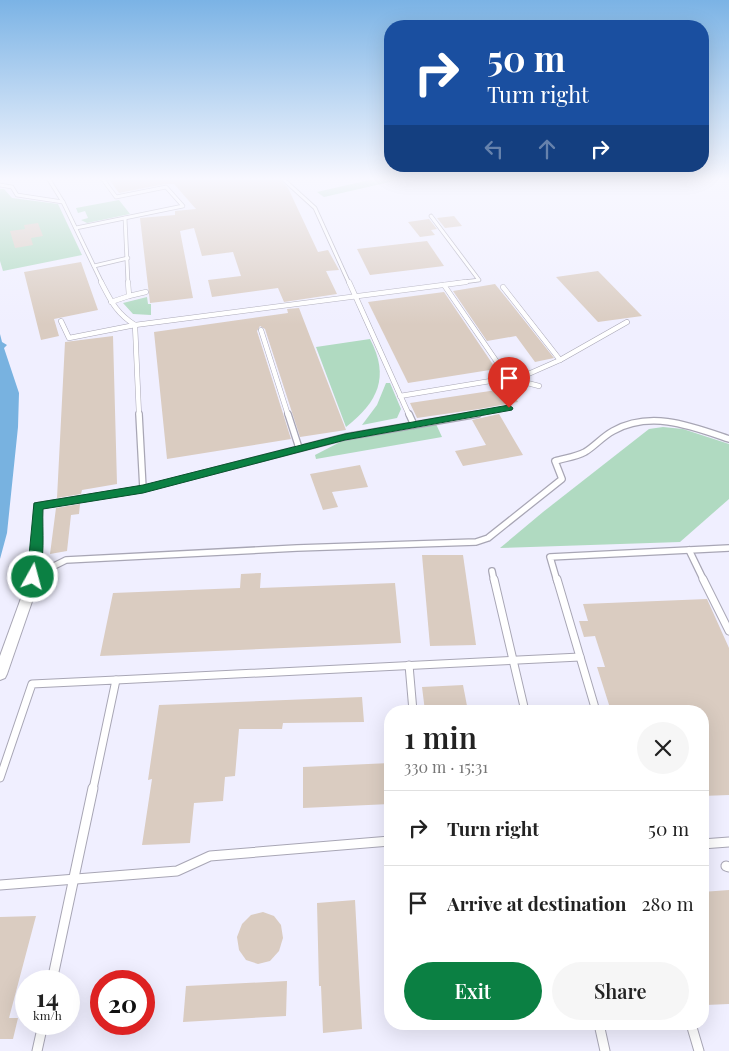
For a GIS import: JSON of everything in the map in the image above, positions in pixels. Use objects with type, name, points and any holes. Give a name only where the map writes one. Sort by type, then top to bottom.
[{"type":"street","points":[[0,674],[30,590]]},
{"type":"lane","points":[[81,227],[76,228],[111,302],[122,317],[135,325]]},
{"type":"lane","points":[[126,227],[129,296]]},
{"type":"lane","points":[[323,227],[414,425]]},
{"type":"lane","points":[[61,321],[69,338],[135,325],[355,298],[479,280],[439,227]]},
{"type":"lane","points":[[94,266],[128,258]]},
{"type":"lane","points":[[444,285],[508,378],[539,386]]},
{"type":"lane","points":[[503,287],[560,360]]},
{"type":"lane","points":[[111,302],[146,292]]},
{"type":"lane","points":[[400,396],[526,374],[560,360],[627,322]]},
{"type":"lane","points":[[135,325],[143,489]]},
{"type":"lane","points":[[261,330],[299,448]]},
{"type":"lane","points":[[30,590],[35,565],[38,506],[143,489],[345,437],[509,408]]},
{"type":"lane","points":[[30,590],[46,570],[66,560],[476,542],[488,538],[562,479],[555,461],[584,453],[613,432],[634,422],[653,419],[670,420],[729,439]]},
{"type":"lane","points":[[594,705],[550,557],[729,548]]},
{"type":"lane","points":[[689,550],[729,631]]},
{"type":"lane","points":[[492,571],[524,705]]},
{"type":"lane","points":[[0,778],[32,684],[580,657]]},
{"type":"lane","points":[[409,666],[412,705]]},
{"type":"lane","points":[[54,970],[116,680]]},
{"type":"lane","points":[[0,885],[177,871],[210,856],[384,842]]},
{"type":"lane","points":[[709,843],[729,842]]},
{"type":"lane","points":[[600,1030],[605,1051]]},
{"type":"lane","points":[[693,1030],[699,1051]]},
{"type":"lane","points":[[37,1051],[41,1035]]},
{"type":"green space","points":[[0,227],[69,227],[82,255],[3,271],[0,261]]},
{"type":"green space","points":[[147,297],[148,304],[151,304],[151,315],[133,314],[123,303]]},
{"type":"green space","points":[[370,339],[379,365],[380,377],[378,388],[366,408],[346,427],[316,347]]},
{"type":"green space","points":[[386,383],[390,383],[401,409],[397,418],[362,425],[377,405]]},
{"type":"green space","points":[[436,424],[442,437],[316,459],[315,455],[344,440]]},
{"type":"green space","points":[[663,427],[683,429],[729,444],[729,499],[680,542],[500,548],[649,429]]},
{"type":"water","points":[[0,334],[2,342],[7,345],[4,348],[19,393],[18,427],[7,533],[0,559]]},
{"type":"building","points":[[25,227],[40,227],[43,236],[31,238],[33,245],[15,248],[10,231],[25,229]]},
{"type":"building","points":[[141,227],[306,227],[318,252],[328,250],[339,270],[326,271],[337,294],[284,302],[278,288],[212,297],[208,280],[241,276],[233,252],[202,256],[194,228],[180,231],[193,298],[150,303]]},
{"type":"building","points":[[412,227],[435,227],[437,229],[431,230],[435,235],[420,237]]},
{"type":"building","points":[[427,241],[444,266],[370,275],[357,249]]},
{"type":"building","points":[[81,262],[98,310],[54,319],[59,336],[41,340],[24,272]]},
{"type":"building","points":[[598,271],[642,316],[598,322],[556,277]]},
{"type":"building","points":[[495,284],[554,358],[535,362],[516,336],[487,341],[453,291]]},
{"type":"building","points":[[444,292],[496,369],[408,383],[368,302]]},
{"type":"building","points":[[299,308],[346,430],[300,437],[265,329],[260,326],[257,331],[291,439],[167,459],[154,332],[288,313],[287,309]]},
{"type":"building","points":[[113,336],[117,484],[82,490],[81,494],[57,498],[65,342]]},
{"type":"building","points":[[510,388],[518,402],[479,409],[417,418],[410,403]]},
{"type":"building","points":[[499,414],[523,455],[463,466],[455,451],[486,445],[472,420]]},
{"type":"building","points":[[360,465],[368,487],[332,492],[338,507],[323,510],[310,474]]},
{"type":"building","points":[[80,504],[79,514],[71,515],[67,551],[50,554],[56,508]]},
{"type":"building","points":[[422,555],[463,555],[476,645],[430,646]]},
{"type":"building","points":[[261,573],[260,588],[395,583],[401,643],[100,656],[113,593],[240,588],[241,574]]},
{"type":"building","points":[[707,599],[729,648],[729,795],[709,796],[709,705],[609,705],[597,667],[605,667],[595,636],[584,637],[579,621],[588,621],[583,604]]},
{"type":"building","points":[[463,685],[467,705],[424,705],[422,687]]},
{"type":"building","points":[[362,697],[364,722],[283,723],[282,729],[239,729],[235,776],[225,777],[223,801],[194,803],[190,843],[142,845],[152,779],[148,780],[159,705]]},
{"type":"building","points":[[384,763],[384,804],[303,808],[303,767]]},
{"type":"building","points":[[729,890],[729,1004],[709,1005],[709,891]]},
{"type":"building","points":[[355,900],[362,1029],[323,1033],[321,986],[319,986],[317,903]]},
{"type":"building","points":[[263,912],[274,916],[281,925],[283,938],[279,951],[270,961],[258,964],[246,960],[239,950],[237,937],[242,924],[251,915]]},
{"type":"building","points":[[36,916],[22,970],[15,970],[15,995],[9,1018],[15,1018],[13,1039],[0,1039],[0,917]]},
{"type":"building","points":[[287,981],[286,1016],[183,1022],[186,986]]},
{"type":"route","points":[[33,577],[38,506],[143,489],[234,464],[345,437],[509,408]]}]
